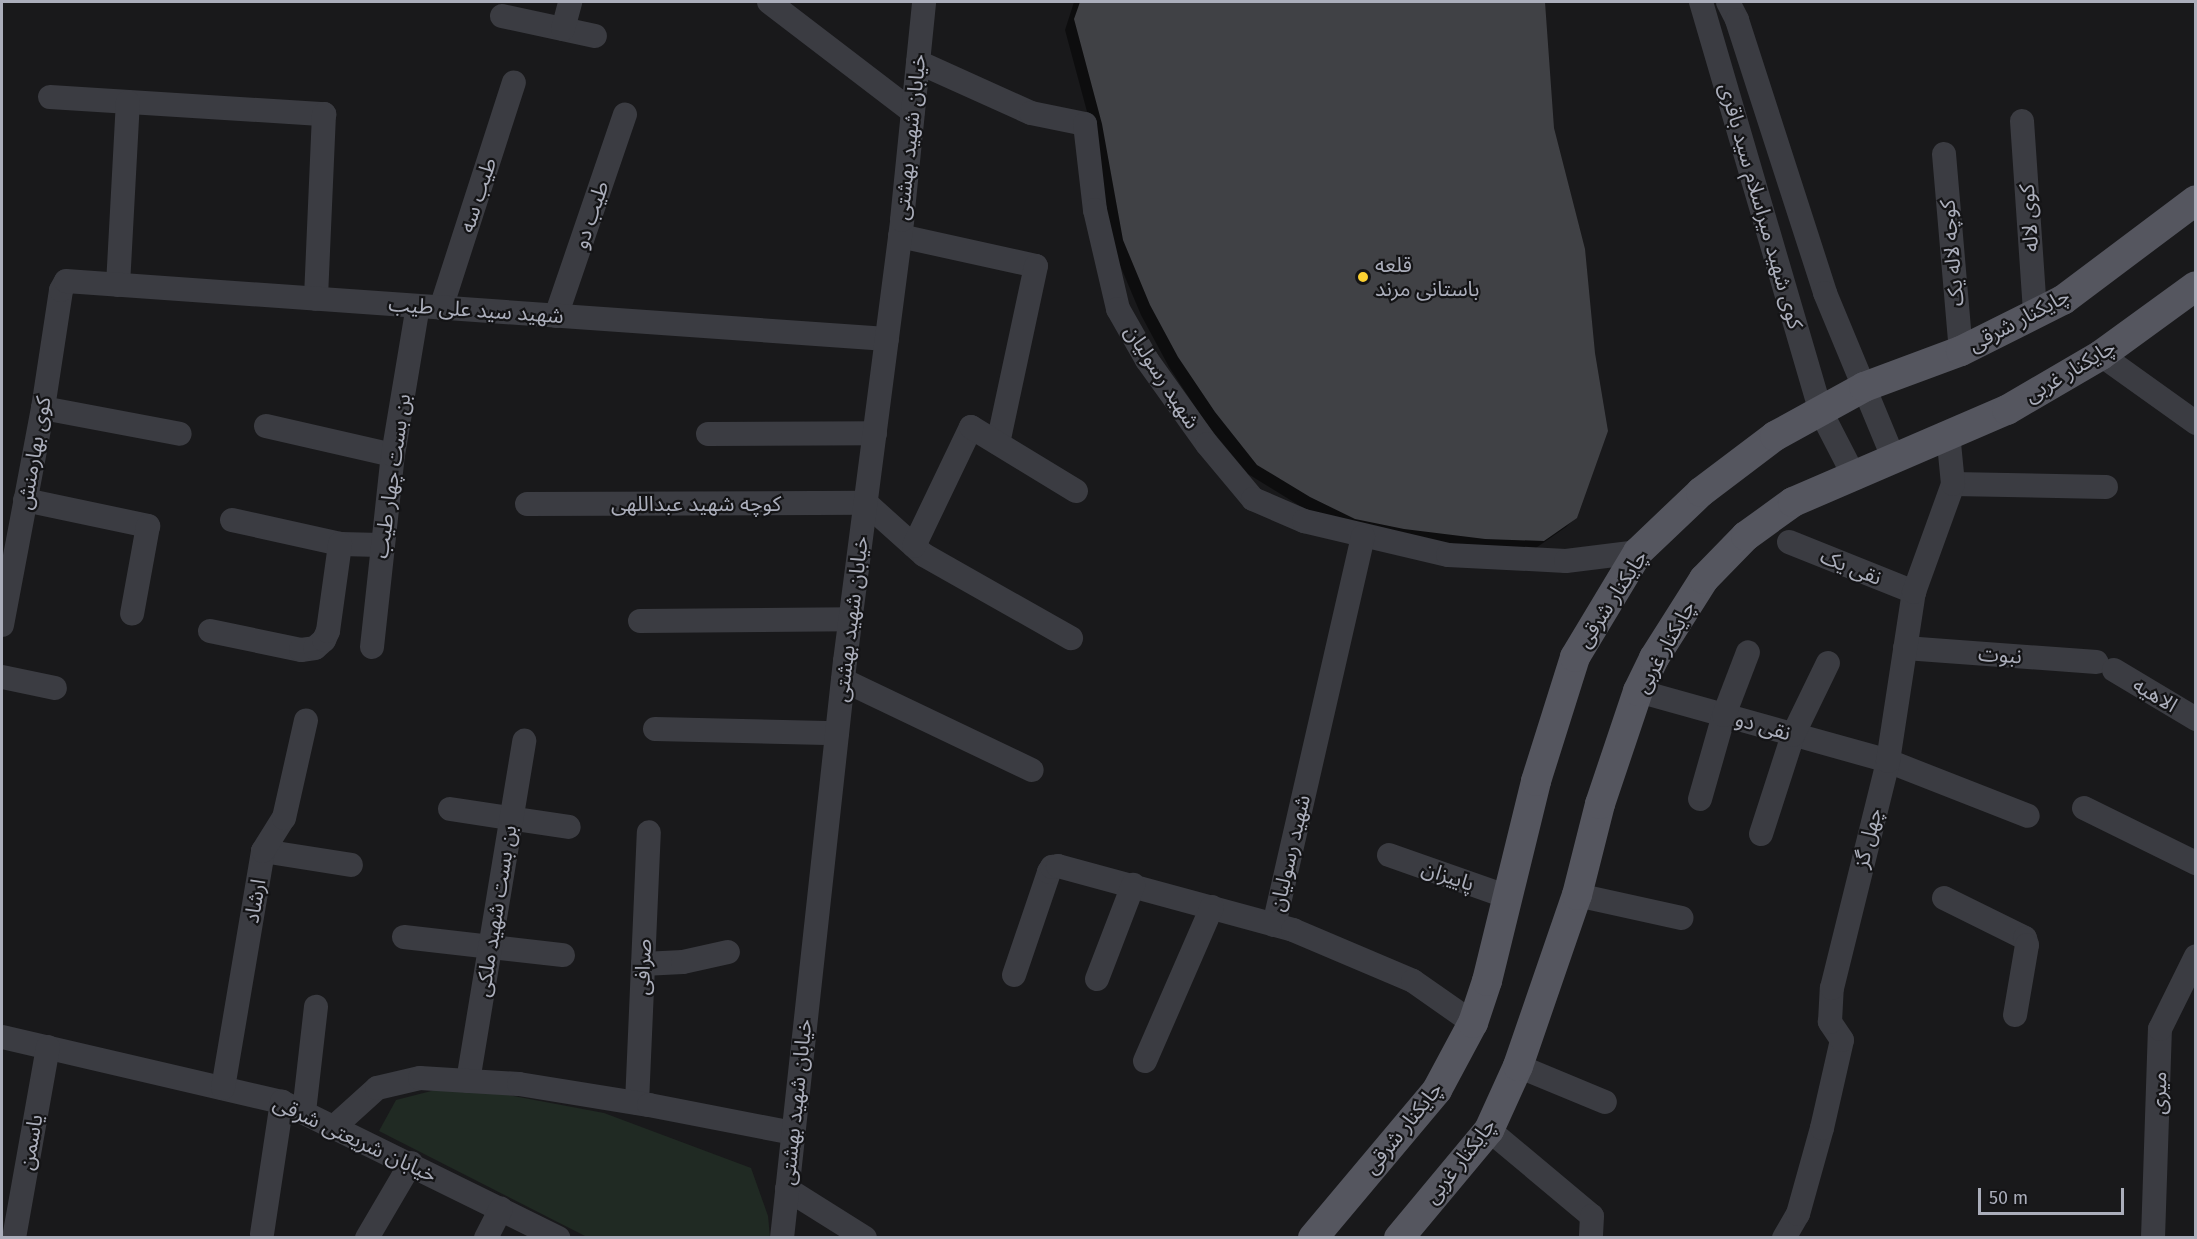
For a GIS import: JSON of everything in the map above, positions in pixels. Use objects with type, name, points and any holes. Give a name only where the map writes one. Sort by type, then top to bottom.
[{"type":"main road","name":"چایکنار شرقی","points":[[1313,1238],[1437,1090],[1473,1023],[1487,981],[1536,781],[1575,657],[1638,552],[1701,492],[1775,436],[1864,387],[1960,351],[2063,300],[2196,200]]},
{"type":"main road","name":"چایکنار غربی","points":[[1399,1238],[1490,1130],[1518,1066],[1577,895],[1600,804],[1638,691],[1654,658],[1704,579],[1746,536],[1793,502],[1948,433],[2007,410],[2101,355],[2196,285]]},
{"type":"street","points":[[563,29],[570,2]]},
{"type":"street","points":[[769,2],[913,112]]},
{"type":"street","name":"خیابان شهید بهشتی","points":[[782,1238],[850,619],[900,236],[924,2]]},
{"type":"street","name":"کوی شهید میراسلام سید باقری","points":[[1701,2],[1821,412],[1854,476]]},
{"type":"street","name":"کوی شهید میراسلام سید باقری","points":[[1728,2],[1737,20],[1825,294],[1893,457]]},
{"type":"street","points":[[502,16],[596,36]]},
{"type":"street","name":"شهید رسولیان","points":[[918,63],[1031,113],[1085,124],[1095,210],[1118,309],[1147,360],[1207,444],[1253,499],[1304,521],[1448,555],[1566,561],[1638,552]]},
{"type":"street","name":"طیب سه","points":[[430,307],[514,82]]},
{"type":"street","points":[[50,97],[324,114],[316,299]]},
{"type":"street","points":[[118,285],[128,102]]},
{"type":"street","name":"طیب دو","points":[[556,316],[625,114]]},
{"type":"street","name":"کوی لاله","points":[[2022,121],[2035,314]]},
{"type":"street","name":"کوچه لاله یک","points":[[1944,154],[1960,351]]},
{"type":"street","points":[[900,236],[1036,266],[998,443]]},
{"type":"street","name":"شهید سید علی طیب","points":[[66,281],[887,339]]},
{"type":"street","name":"کوی بهارمنش","points":[[2,625],[43,408],[61,290],[66,281]]},
{"type":"street","name":"بن بست چهار طیب","points":[[372,647],[381,545],[393,455],[430,307]]},
{"type":"street","points":[[2101,355],[2196,423]]},
{"type":"street","points":[[43,408],[180,434]]},
{"type":"street","points":[[266,426],[393,455]]},
{"type":"street","points":[[914,546],[971,428],[1076,491]]},
{"type":"street","points":[[708,434],[875,433]]},
{"type":"street","name":"چهل گز","points":[[1784,1238],[1798,1214],[1822,1128],[1842,1040],[1830,1022],[1832,988],[1887,761],[1914,592],[1953,484],[1948,433]]},
{"type":"street","points":[[1953,484],[2106,487]]},
{"type":"street","points":[[25,500],[148,526],[132,614]]},
{"type":"street","name":"کوچه شهید عبداللهی","points":[[527,504],[866,504]]},
{"type":"street","points":[[866,504],[924,555],[1071,638]]},
{"type":"street","points":[[232,520],[340,544],[381,545]]},
{"type":"street","name":"شهید رسولیان","points":[[1274,924],[1363,536]]},
{"type":"street","name":"نقی یک","points":[[1789,542],[1914,592]]},
{"type":"street","points":[[210,631],[301,650],[315,648],[324,640],[327,631],[340,544]]},
{"type":"street","points":[[640,621],[850,619]]},
{"type":"street","name":"نبوت","points":[[1905,648],[2105,666]]},
{"type":"street","points":[[1700,799],[1724,715],[1748,652]]},
{"type":"street","points":[[1761,834],[1793,735],[1828,663]]},
{"type":"street","name":"الاهیه","points":[[2105,666],[2196,719]]},
{"type":"street","points":[[2,677],[55,688]]},
{"type":"street","points":[[843,680],[1032,770]]},
{"type":"street","name":"نقی دو","points":[[1638,691],[1887,761],[2028,816]]},
{"type":"street","name":"ارشاد","points":[[223,1088],[263,851],[284,818],[306,720]]},
{"type":"street","points":[[655,729],[837,733]]},
{"type":"street","name":"بن بست شهید ملکی","points":[[468,1081],[524,741]]},
{"type":"street","points":[[2084,808],[2196,864]]},
{"type":"street","points":[[450,809],[569,827]]},
{"type":"street","name":"صرافی","points":[[638,1103],[649,832]]},
{"type":"street","points":[[263,851],[351,865]]},
{"type":"street","name":"پاییزان","points":[[1389,855],[1508,897]]},
{"type":"street","name":"شهید رسولیان","points":[[1014,975],[1052,867],[1133,885],[1293,930],[1413,981],[1473,1023]]},
{"type":"street","points":[[1096,979],[1133,885]]},
{"type":"street","points":[[1577,895],[1682,918]]},
{"type":"street","points":[[1944,898],[2025,938],[2027,945],[2015,1015]]},
{"type":"street","points":[[1145,1061],[1212,907]]},
{"type":"street","points":[[404,937],[563,955]]},
{"type":"street","points":[[643,964],[683,962],[728,952]]},
{"type":"street","name":"میری","points":[[2153,1238],[2160,1029],[2196,956]]},
{"type":"street","points":[[304,1112],[316,1007]]},
{"type":"street","name":"خیابان شریعتی شرقی","points":[[2,1037],[282,1102],[411,1163],[558,1238]]},
{"type":"street","name":"یاسمن","points":[[14,1238],[48,1047]]},
{"type":"street","points":[[1518,1066],[1605,1102]]},
{"type":"street","points":[[334,1127],[377,1088],[420,1078],[519,1084],[638,1103],[793,1133]]},
{"type":"street","points":[[262,1234],[282,1102]]},
{"type":"street","points":[[1490,1130],[1592,1216],[1591,1238]]},
{"type":"street","points":[[367,1238],[411,1163]]},
{"type":"street","points":[[787,1189],[865,1238]]},
{"type":"street","points":[[486,1238],[501,1209]]},
{"type":"shaded area","points":[[455,1085],[604,1113],[751,1168],[768,1216],[770,1237],[587,1237],[379,1131],[396,1100]]},
{"type":"building","name":"قلعه باستانی مرند","points":[[1080,2],[1545,2],[1554,128],[1585,249],[1595,353],[1608,431],[1577,518],[1544,541],[1485,539],[1404,529],[1355,519],[1310,497],[1257,465],[1215,412],[1178,357],[1150,305],[1123,240],[1102,124],[1074,19]]},
{"type":"place","name":"قلعه باستانی مرند","points":[[1363,277]]}]
